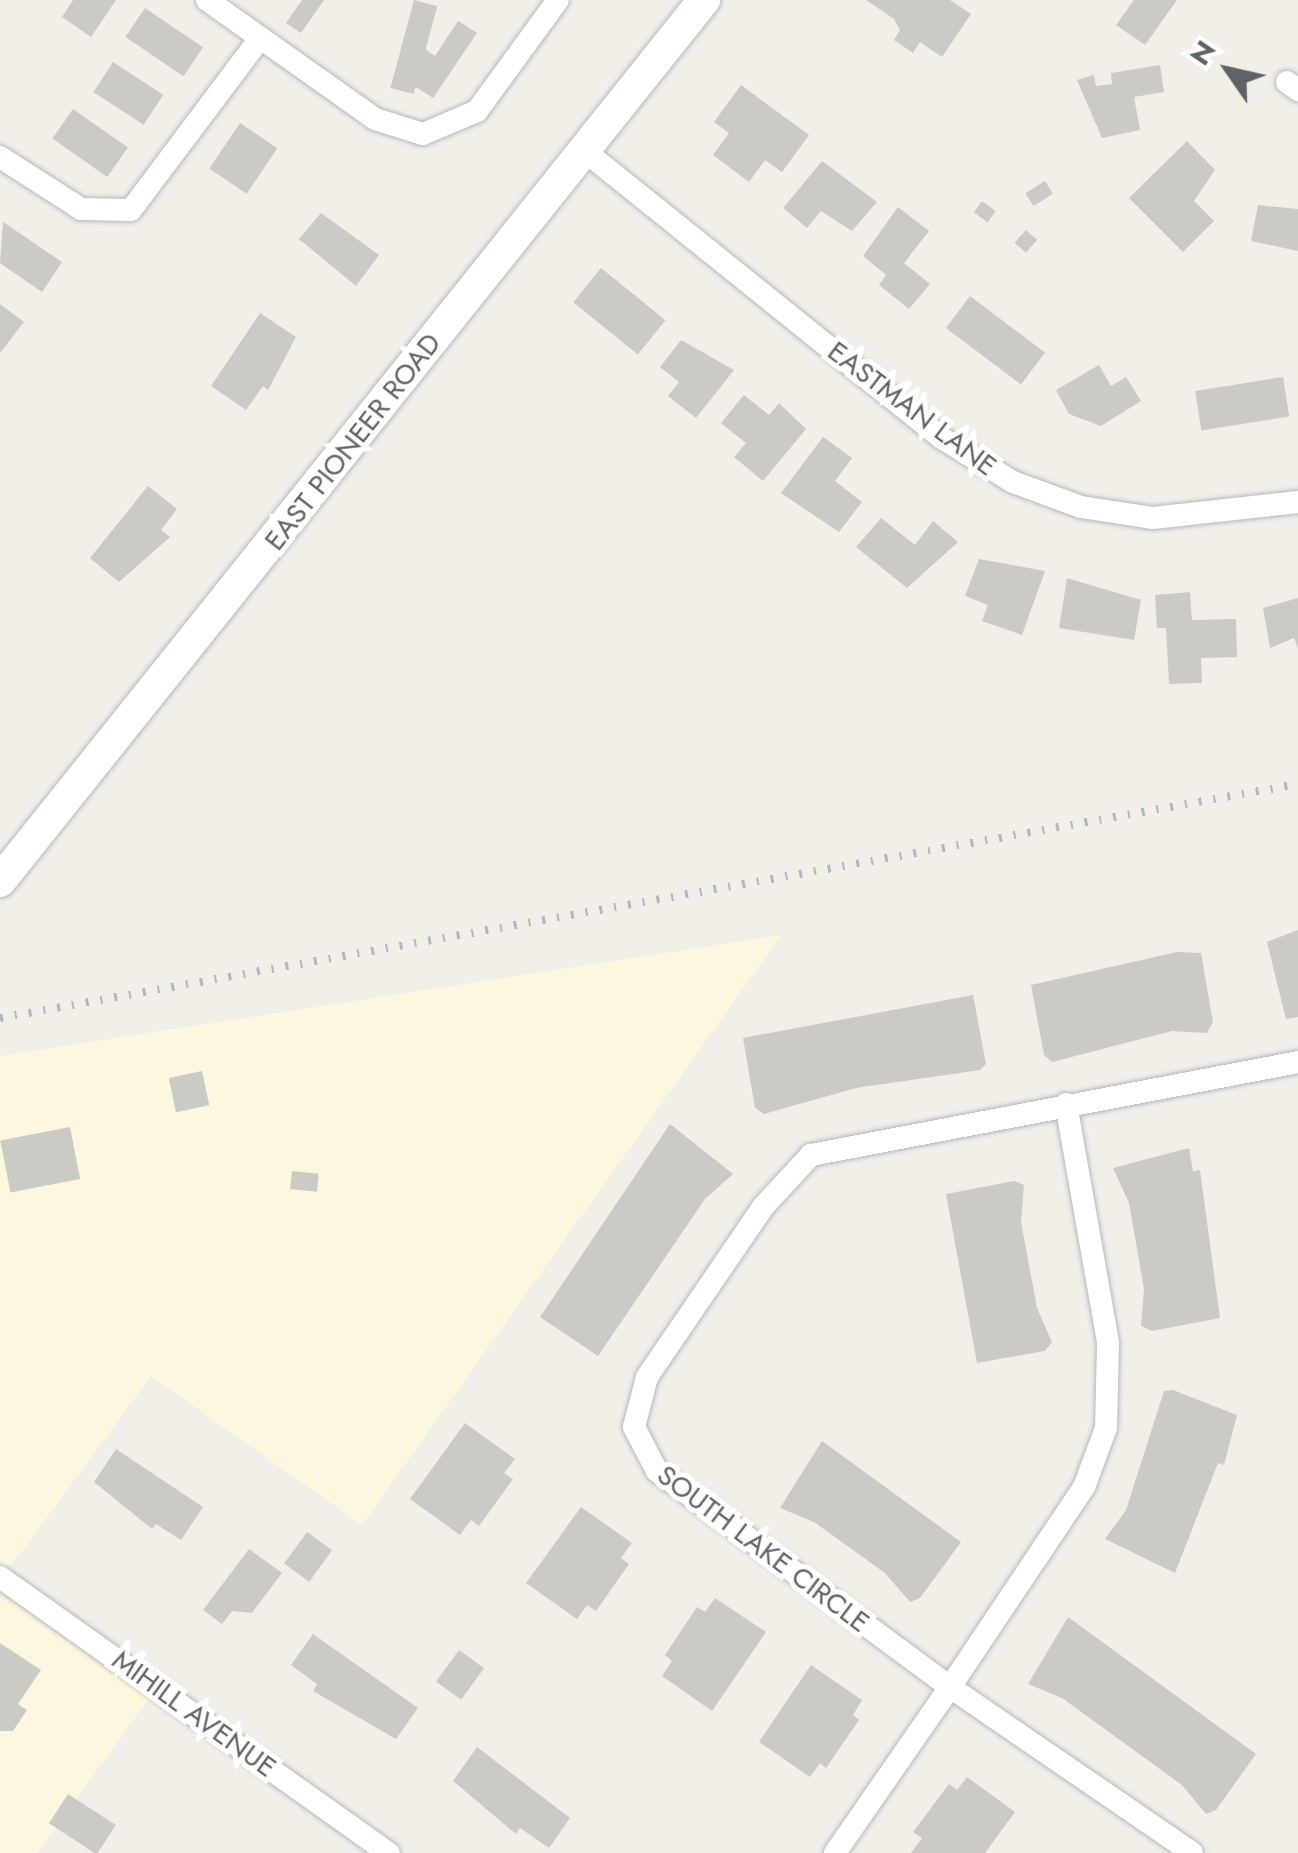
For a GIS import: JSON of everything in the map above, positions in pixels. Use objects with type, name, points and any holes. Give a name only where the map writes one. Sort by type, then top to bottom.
[{"type":"main road","name":"EAST PIONEER ROAD","points":[[0,881],[586,152],[703,0]]},
{"type":"street","points":[[207,0],[258,41],[390,128],[432,134],[477,111],[558,0]]},
{"type":"street","points":[[3,165],[81,210],[131,210],[258,41]]},
{"type":"street","name":"EASTMAN LANE","points":[[586,152],[940,437],[1013,482],[1081,507],[1153,518],[1298,502]]},
{"type":"street","name":"SOUTH LAKE CIRCLE","points":[[1192,1853],[950,1687],[657,1471],[638,1444],[634,1410],[646,1377],[762,1207],[811,1155],[1298,1062]]},
{"type":"street","points":[[835,1853],[1084,1487],[1106,1428],[1108,1344],[1066,1104]]},
{"type":"street","name":"MIHILL AVENUE","points":[[0,1576],[389,1853]]},
{"type":"shaded area","points":[[781,935],[362,1525],[151,1376],[3,1577],[157,1687],[37,1853],[0,1853],[0,1056]]},
{"type":"building","points":[[73,0],[116,0],[91,37],[62,17]]},
{"type":"building","points":[[302,0],[324,0],[301,33],[286,23]]},
{"type":"building","points":[[414,0],[437,6],[414,94],[390,88]]},
{"type":"building","points":[[866,0],[950,0],[971,14],[942,57],[920,42],[913,53],[894,40],[900,30],[894,19]]},
{"type":"building","points":[[1134,0],[1177,0],[1145,45],[1116,25]]},
{"type":"building","points":[[145,8],[203,47],[183,76],[125,37]]},
{"type":"building","points":[[458,21],[477,33],[433,98],[402,78],[422,47],[435,56]]},
{"type":"building","points":[[113,62],[163,95],[144,125],[93,92]]},
{"type":"building","points":[[1160,65],[1164,92],[1134,97],[1140,130],[1102,138],[1077,80],[1094,75],[1096,86],[1112,84],[1111,73]]},
{"type":"building","points":[[741,85],[809,135],[782,172],[765,160],[749,182],[713,155],[729,133],[714,122]]},
{"type":"building","points":[[73,109],[128,147],[107,177],[52,138]]},
{"type":"building","points":[[240,123],[277,148],[247,194],[209,169]]},
{"type":"building","points":[[1187,141],[1215,170],[1194,201],[1214,221],[1183,252],[1129,198]]},
{"type":"building","points":[[822,161],[877,202],[852,231],[821,211],[807,228],[783,208]]},
{"type":"building","points":[[1045,181],[1053,194],[1033,206],[1025,193]]},
{"type":"building","points":[[982,201],[996,211],[988,222],[974,212]]},
{"type":"building","points":[[1258,205],[1298,209],[1298,251],[1251,241]]},
{"type":"building","points":[[898,207],[929,231],[904,263],[930,284],[909,309],[879,285],[886,275],[863,256]]},
{"type":"building","points":[[321,213],[379,255],[356,286],[299,239]]},
{"type":"building","points":[[3,222],[62,262],[42,292],[0,263]]},
{"type":"building","points":[[1026,230],[1037,240],[1026,253],[1015,243]]},
{"type":"building","points":[[601,268],[666,320],[638,354],[573,302]]},
{"type":"building","points":[[970,296],[1045,353],[1021,385],[946,328]]},
{"type":"building","points":[[0,304],[24,322],[0,353]]},
{"type":"building","points":[[260,313],[296,337],[268,390],[263,386],[246,410],[211,386]]},
{"type":"building","points":[[681,340],[734,370],[696,418],[668,396],[679,382],[660,367]]},
{"type":"building","points":[[1099,365],[1111,386],[1126,377],[1141,401],[1101,426],[1069,414],[1056,390]]},
{"type":"building","points":[[1283,377],[1289,417],[1201,430],[1195,391]]},
{"type":"building","points":[[744,395],[769,415],[779,403],[806,429],[763,481],[734,457],[746,443],[721,423]]},
{"type":"building","points":[[823,437],[852,458],[835,481],[862,502],[839,532],[781,493]]},
{"type":"building","points":[[148,486],[177,509],[161,530],[170,537],[119,582],[90,558]]},
{"type":"building","points":[[881,518],[915,545],[933,521],[958,542],[907,588],[856,547]]},
{"type":"building","points":[[979,559],[1045,571],[1022,635],[982,621],[988,605],[965,596]]},
{"type":"building","points":[[1067,578],[1141,600],[1134,640],[1059,628]]},
{"type":"building","points":[[1190,592],[1192,620],[1236,619],[1237,657],[1201,658],[1202,683],[1169,684],[1166,628],[1157,628],[1155,595]]},
{"type":"building","points":[[1298,598],[1298,649],[1294,638],[1270,648],[1263,608]]},
{"type":"building","points":[[1298,930],[1298,1017],[1286,1019],[1267,942]]},
{"type":"building","points":[[1177,952],[1201,953],[1213,1022],[1207,1033],[1172,1031],[1052,1062],[1044,1055],[1031,985]]},
{"type":"building","points":[[973,995],[986,1064],[980,1070],[856,1088],[764,1114],[755,1108],[743,1038]]},
{"type":"building","points":[[202,1071],[209,1105],[176,1112],[169,1078]]},
{"type":"building","points":[[670,1124],[733,1174],[705,1199],[598,1356],[540,1317]]},
{"type":"building","points":[[70,1127],[80,1179],[10,1193],[0,1141]]},
{"type":"building","points":[[1189,1148],[1193,1171],[1200,1170],[1220,1318],[1152,1331],[1141,1326],[1144,1289],[1129,1203],[1113,1168]]},
{"type":"building","points":[[292,1171],[319,1174],[317,1192],[290,1189]]},
{"type":"building","points":[[1014,1181],[1024,1185],[1021,1222],[1037,1308],[1052,1342],[1045,1351],[977,1363],[946,1194]]},
{"type":"building","points":[[1173,1390],[1237,1415],[1224,1465],[1218,1463],[1175,1573],[1105,1539],[1126,1510],[1164,1391]]},
{"type":"building","points":[[465,1423],[515,1459],[504,1473],[513,1479],[479,1526],[471,1520],[460,1535],[410,1499]]},
{"type":"building","points":[[822,1441],[961,1542],[920,1598],[910,1602],[885,1573],[814,1522],[780,1508]]},
{"type":"building","points":[[116,1449],[203,1507],[181,1540],[156,1524],[152,1529],[94,1482]]},
{"type":"building","points":[[581,1507],[632,1543],[621,1558],[629,1564],[596,1611],[587,1605],[577,1619],[526,1583]]},
{"type":"building","points":[[307,1532],[332,1550],[309,1582],[284,1564]]},
{"type":"building","points":[[249,1549],[282,1573],[252,1613],[232,1611],[222,1624],[203,1610]]},
{"type":"building","points":[[715,1598],[766,1632],[712,1711],[662,1676],[672,1661],[665,1655],[697,1607],[705,1612]]},
{"type":"building","points":[[1068,1617],[1256,1754],[1216,1810],[1206,1814],[1182,1785],[1062,1698],[1028,1684]]},
{"type":"building","points":[[313,1634],[418,1708],[396,1739],[313,1691],[317,1684],[291,1665]]},
{"type":"building","points":[[0,1643],[41,1670],[18,1704],[27,1710],[13,1731],[0,1731]]},
{"type":"building","points":[[459,1650],[484,1668],[461,1700],[436,1682]]},
{"type":"building","points":[[811,1665],[862,1700],[853,1715],[859,1720],[826,1768],[820,1763],[810,1777],[759,1742]]},
{"type":"building","points":[[477,1747],[570,1818],[549,1848],[520,1828],[516,1834],[453,1781]]},
{"type":"building","points":[[967,1777],[1015,1812],[985,1853],[911,1853],[922,1838],[913,1832],[949,1784],[957,1790]]},
{"type":"building","points":[[68,1794],[116,1825],[95,1853],[49,1823]]},
{"type":"railway","points":[[0,1018],[1298,784]]}]
